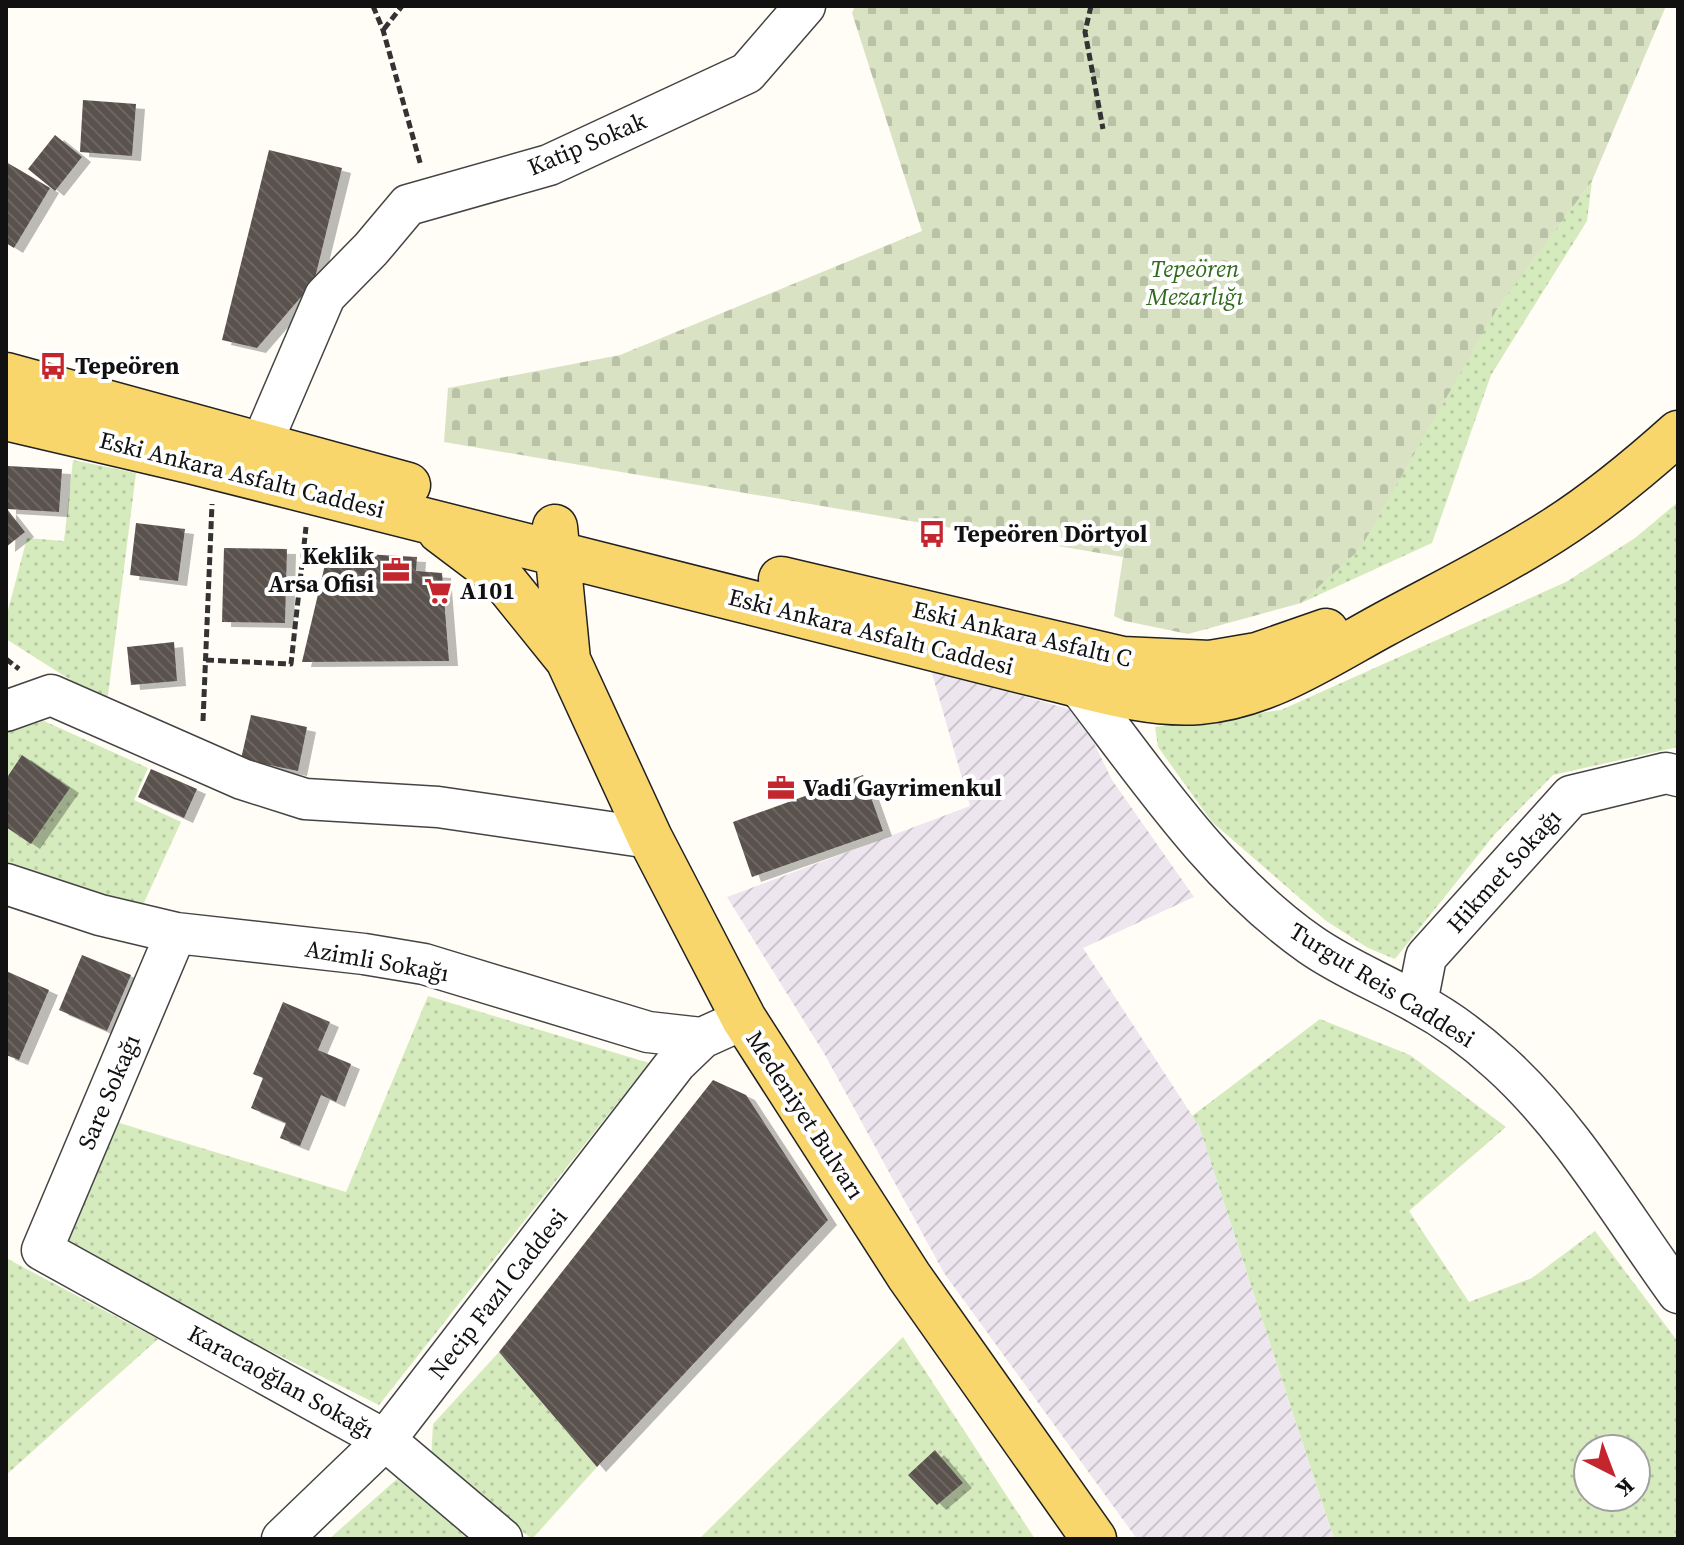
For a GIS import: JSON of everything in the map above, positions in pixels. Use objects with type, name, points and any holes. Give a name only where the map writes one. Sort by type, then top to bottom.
[{"type":"main road","name":"Eski Ankara Asfaltı Caddesi","points":[[6,375],[261,445],[556,539],[656,563],[1077,684],[1167,701],[1199,702],[1231,697],[1292,675],[1553,531],[1636,471],[1678,433]]},
{"type":"main road","name":"Eski Ankara Asfaltı Caddesi","points":[[6,418],[422,519],[556,539]]},
{"type":"main road","name":"Medeniyet Bulvarı","points":[[422,519],[501,577],[568,660],[650,838],[744,1019],[909,1276],[1094,1539]]},
{"type":"main road","name":"Medeniyet Bulvarı","points":[[556,539],[568,660]]},
{"type":"main road","name":"Eski Ankara Asfaltı C","points":[[656,563],[1106,656],[1169,663],[1210,663],[1257,655],[1460,583]]},
{"type":"main road","points":[[568,660],[579,605],[599,586],[656,563]]},
{"type":"street","name":"Katip Sokak","points":[[261,445],[325,296],[408,205],[549,165],[747,73],[805,6]]},
{"type":"street","name":"Turgut Reis Caddesi","points":[[1077,684],[1174,810],[1258,901],[1310,944],[1354,972],[1457,1027],[1502,1064],[1577,1151],[1678,1293]]},
{"type":"street","points":[[6,711],[51,695],[242,779],[305,799],[438,807],[650,838]]},
{"type":"street","name":"Hikmet Sokağı","points":[[1417,1003],[1426,957],[1571,796],[1666,773],[1678,776]]},
{"type":"street","name":"Azimli Sokağı","points":[[6,884],[100,915],[176,933],[364,954],[424,964],[648,1032],[702,1038]]},
{"type":"street","name":"Sare Sokağı","points":[[42,1250],[176,933]]},
{"type":"street","points":[[702,1038],[744,1019]]},
{"type":"street","name":"Necip Fazıl Caddesi","points":[[282,1539],[385,1440],[676,1063],[702,1038]]},
{"type":"street","name":"Karacaoğlan Sokağı","points":[[42,1250],[385,1440],[502,1539]]},
{"type":"path","points":[[373,6],[383,30],[431,199]]},
{"type":"path","points":[[383,30],[402,6]]},
{"type":"path","points":[[1091,6],[1085,32],[1103,129]]},
{"type":"path","points":[[201,761],[214,467]]},
{"type":"path","points":[[206,660],[291,664],[310,491]]},
{"type":"shaded area","points":[[931,670],[1079,712],[1112,780],[1194,897],[1083,948],[1199,1126],[1334,1539],[1137,1539],[944,1273],[825,1055],[727,897],[970,806]]},
{"type":"green space","name":"Tepeören Mezarlığı","points":[[855,6],[1666,6],[1592,181],[1497,309],[1360,549],[1301,603],[1188,634],[1114,616],[1123,557],[444,442],[448,388],[620,355],[922,231],[852,13]]},
{"type":"green space","points":[[1592,181],[1587,221],[1491,375],[1432,543],[1301,603],[1360,548],[1497,308]]},
{"type":"green space","points":[[73,460],[136,473],[107,703],[6,639],[6,618],[27,538],[64,541]]},
{"type":"green space","points":[[1678,502],[1678,747],[1553,775],[1494,835],[1395,959],[1368,948],[1325,920],[1212,822],[1158,747],[1155,727],[1281,710],[1566,582],[1635,538]]},
{"type":"green space","points":[[44,721],[148,768],[134,800],[181,822],[142,907],[6,865],[6,732]]},
{"type":"green space","points":[[428,996],[649,1063],[379,1405],[53,1243],[113,1121],[346,1192]]},
{"type":"green space","points":[[1320,1019],[1410,1055],[1506,1127],[1409,1211],[1469,1302],[1532,1278],[1595,1231],[1678,1342],[1678,1539],[1334,1539],[1199,1126],[1192,1116]]},
{"type":"green space","points":[[6,1258],[158,1339],[6,1475]]},
{"type":"green space","points":[[903,1337],[1035,1539],[699,1539]]},
{"type":"green space","points":[[499,1352],[597,1467],[532,1539],[431,1459],[433,1424]]},
{"type":"green space","points":[[397,1479],[472,1539],[329,1539]]},
{"type":"building","points":[[83,100],[136,104],[132,156],[80,152]]},
{"type":"building","points":[[55,135],[82,157],[55,191],[28,169]]},
{"type":"building","points":[[269,150],[342,168],[314,282],[257,348],[222,340]]},
{"type":"building","points":[[6,162],[50,188],[14,248],[6,243]]},
{"type":"building","points":[[8,466],[62,469],[59,512],[7,509],[25,532],[6,547]]},
{"type":"building","points":[[136,523],[185,529],[178,581],[130,575]]},
{"type":"building","points":[[224,548],[287,549],[285,623],[222,622]]},
{"type":"building","points":[[328,552],[417,557],[416,571],[442,573],[449,661],[302,662]]},
{"type":"building","points":[[174,642],[177,681],[131,685],[127,647]]},
{"type":"building","points":[[251,715],[307,727],[298,771],[241,759]]},
{"type":"building","points":[[22,755],[70,788],[31,844],[6,827],[6,779]]},
{"type":"building","points":[[151,769],[197,789],[184,818],[138,797]]},
{"type":"building","points":[[863,775],[883,831],[752,877],[733,822]]},
{"type":"building","points":[[82,955],[131,975],[107,1031],[59,1010]]},
{"type":"building","points":[[6,971],[49,990],[19,1060],[6,1055]]},
{"type":"building","points":[[283,1002],[330,1022],[318,1050],[351,1064],[336,1102],[321,1095],[300,1146],[280,1138],[286,1123],[251,1108],[263,1078],[253,1074]]},
{"type":"building","points":[[713,1080],[746,1095],[828,1220],[597,1467],[499,1352]]},
{"type":"building","points":[[935,1450],[963,1483],[937,1505],[908,1475]]},
{"type":"place","name":"Tepeören","points":[[53,366]]},
{"type":"place","name":"Tepeören Dörtyol","points":[[932,534]]},
{"type":"place","name":"Keklik Arsa Ofisi","points":[[396,570]]},
{"type":"place","name":"A101","points":[[438,591]]},
{"type":"place","name":"Vadi Gayrimenkul","points":[[781,788]]}]
